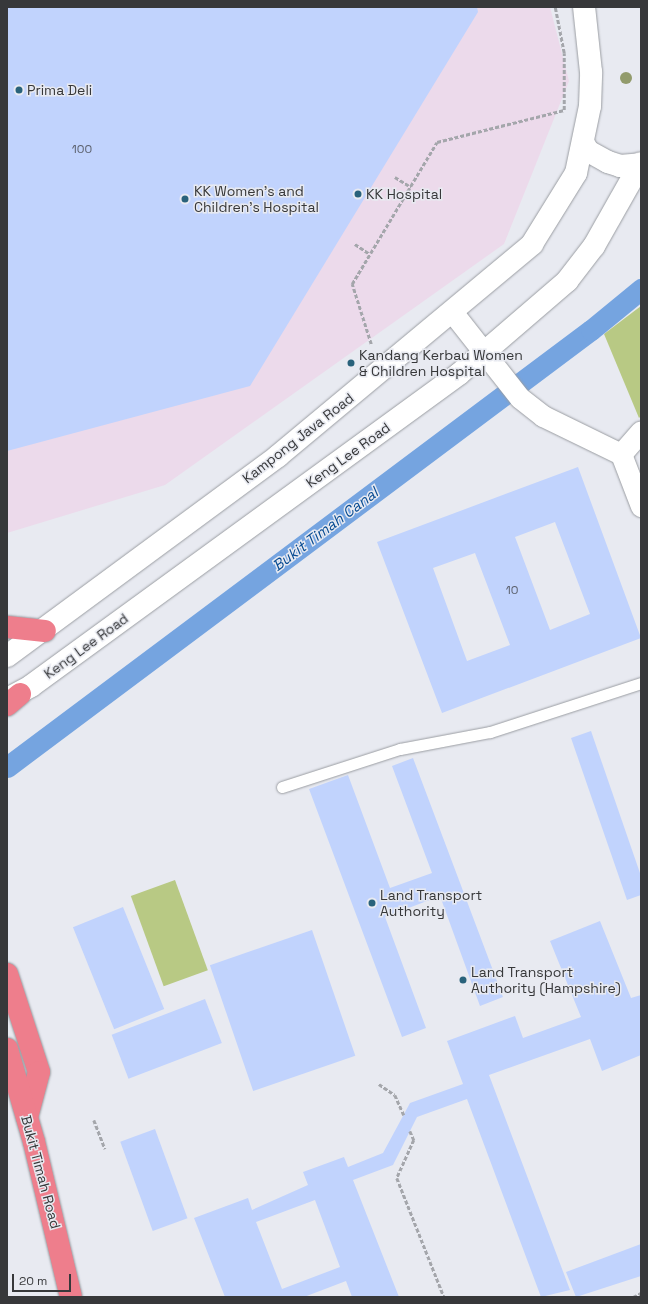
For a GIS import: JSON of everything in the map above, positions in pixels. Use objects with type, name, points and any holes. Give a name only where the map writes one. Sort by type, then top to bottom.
[{"type":"highway","points":[[7,627],[45,631]]},
{"type":"highway","points":[[7,974],[39,1072],[27,1118]]},
{"type":"highway","name":"Bukit Timah Road","points":[[7,1049],[27,1118],[71,1297]]},
{"type":"main road","name":"Kampong Java Road","points":[[7,656],[45,631],[278,456],[452,313],[532,244],[576,173],[592,72],[584,7]]},
{"type":"main road","points":[[582,142],[588,151],[608,162],[620,166],[641,163]]},
{"type":"main road","name":"Keng Lee Road","points":[[11,699],[459,374],[567,281],[594,246],[641,163]]},
{"type":"street","points":[[452,313],[520,398],[543,416],[621,454],[641,506]]},
{"type":"street","points":[[621,454],[641,431]]},
{"type":"lane","points":[[282,788],[400,749],[490,732],[641,683]]},
{"type":"path","points":[[371,344],[352,284],[437,142],[564,110],[564,53],[555,7]]},
{"type":"path","points":[[395,177],[411,187]]},
{"type":"path","points":[[355,244],[370,254]]},
{"type":"path","points":[[379,1084],[395,1095],[404,1115]]},
{"type":"path","points":[[94,1120],[105,1149]]},
{"type":"path","points":[[410,1131],[414,1140],[397,1178],[444,1297]]},
{"type":"path","points":[[634,1297],[641,1293]]},
{"type":"shaded area","name":"KK Women's and Children's Hospital","points":[[7,7],[550,7],[569,81],[504,244],[165,485],[7,533]]},
{"type":"green space","points":[[641,306],[641,416],[639,418],[604,334]]},
{"type":"green space","points":[[175,880],[208,970],[164,986],[131,896]]},
{"type":"building","name":"KK Women's and Children's Hospital","points":[[7,7],[477,7],[478,12],[250,386],[7,451]]},
{"type":"building","points":[[578,467],[641,638],[442,713],[377,542]],"holes":[[[555,522],[590,614],[550,630],[515,537]],[[475,553],[510,645],[467,661],[433,568]]]},
{"type":"building","points":[[591,731],[641,876],[641,895],[627,900],[571,738]]},
{"type":"building","points":[[413,758],[503,997],[480,1006],[440,896],[385,917],[426,1028],[402,1037],[309,789],[348,775],[390,888],[432,873],[392,766]]},
{"type":"building","points":[[123,907],[164,1009],[114,1029],[73,927]]},
{"type":"building","points":[[600,921],[631,998],[641,995],[641,1055],[602,1071],[590,1039],[489,1075],[570,1290],[541,1297],[467,1099],[417,1117],[393,1165],[353,1180],[399,1297],[352,1297],[346,1281],[304,1297],[225,1297],[194,1218],[248,1198],[252,1210],[308,1185],[303,1172],[344,1157],[348,1167],[383,1153],[410,1103],[463,1084],[447,1041],[515,1016],[523,1038],[581,1017],[550,941]],"holes":[[[315,1200],[340,1267],[282,1289],[256,1222]]]},
{"type":"building","points":[[312,930],[355,1056],[253,1091],[210,965]]},
{"type":"building","points":[[205,999],[222,1043],[128,1079],[112,1035]]},
{"type":"building","points":[[155,1129],[187,1218],[153,1231],[120,1142]]},
{"type":"building","points":[[641,1244],[641,1276],[576,1297],[566,1272]]},
{"type":"waterway","name":"Bukit Timah Canal","points":[[7,767],[591,330],[641,289]]},
{"type":"place","name":"Prima Deli","points":[[19,90]]},
{"type":"place","name":"KK Hospital","points":[[358,194]]},
{"type":"place","name":"KK Women's and Children's Hospital","points":[[185,199]]},
{"type":"place","name":"Kandang Kerbau Women & Children Hospital","points":[[351,363]]},
{"type":"place","name":"Land Transport Authority","points":[[372,903]]},
{"type":"place","name":"Land Transport Authority (Hampshire)","points":[[463,980]]}]
